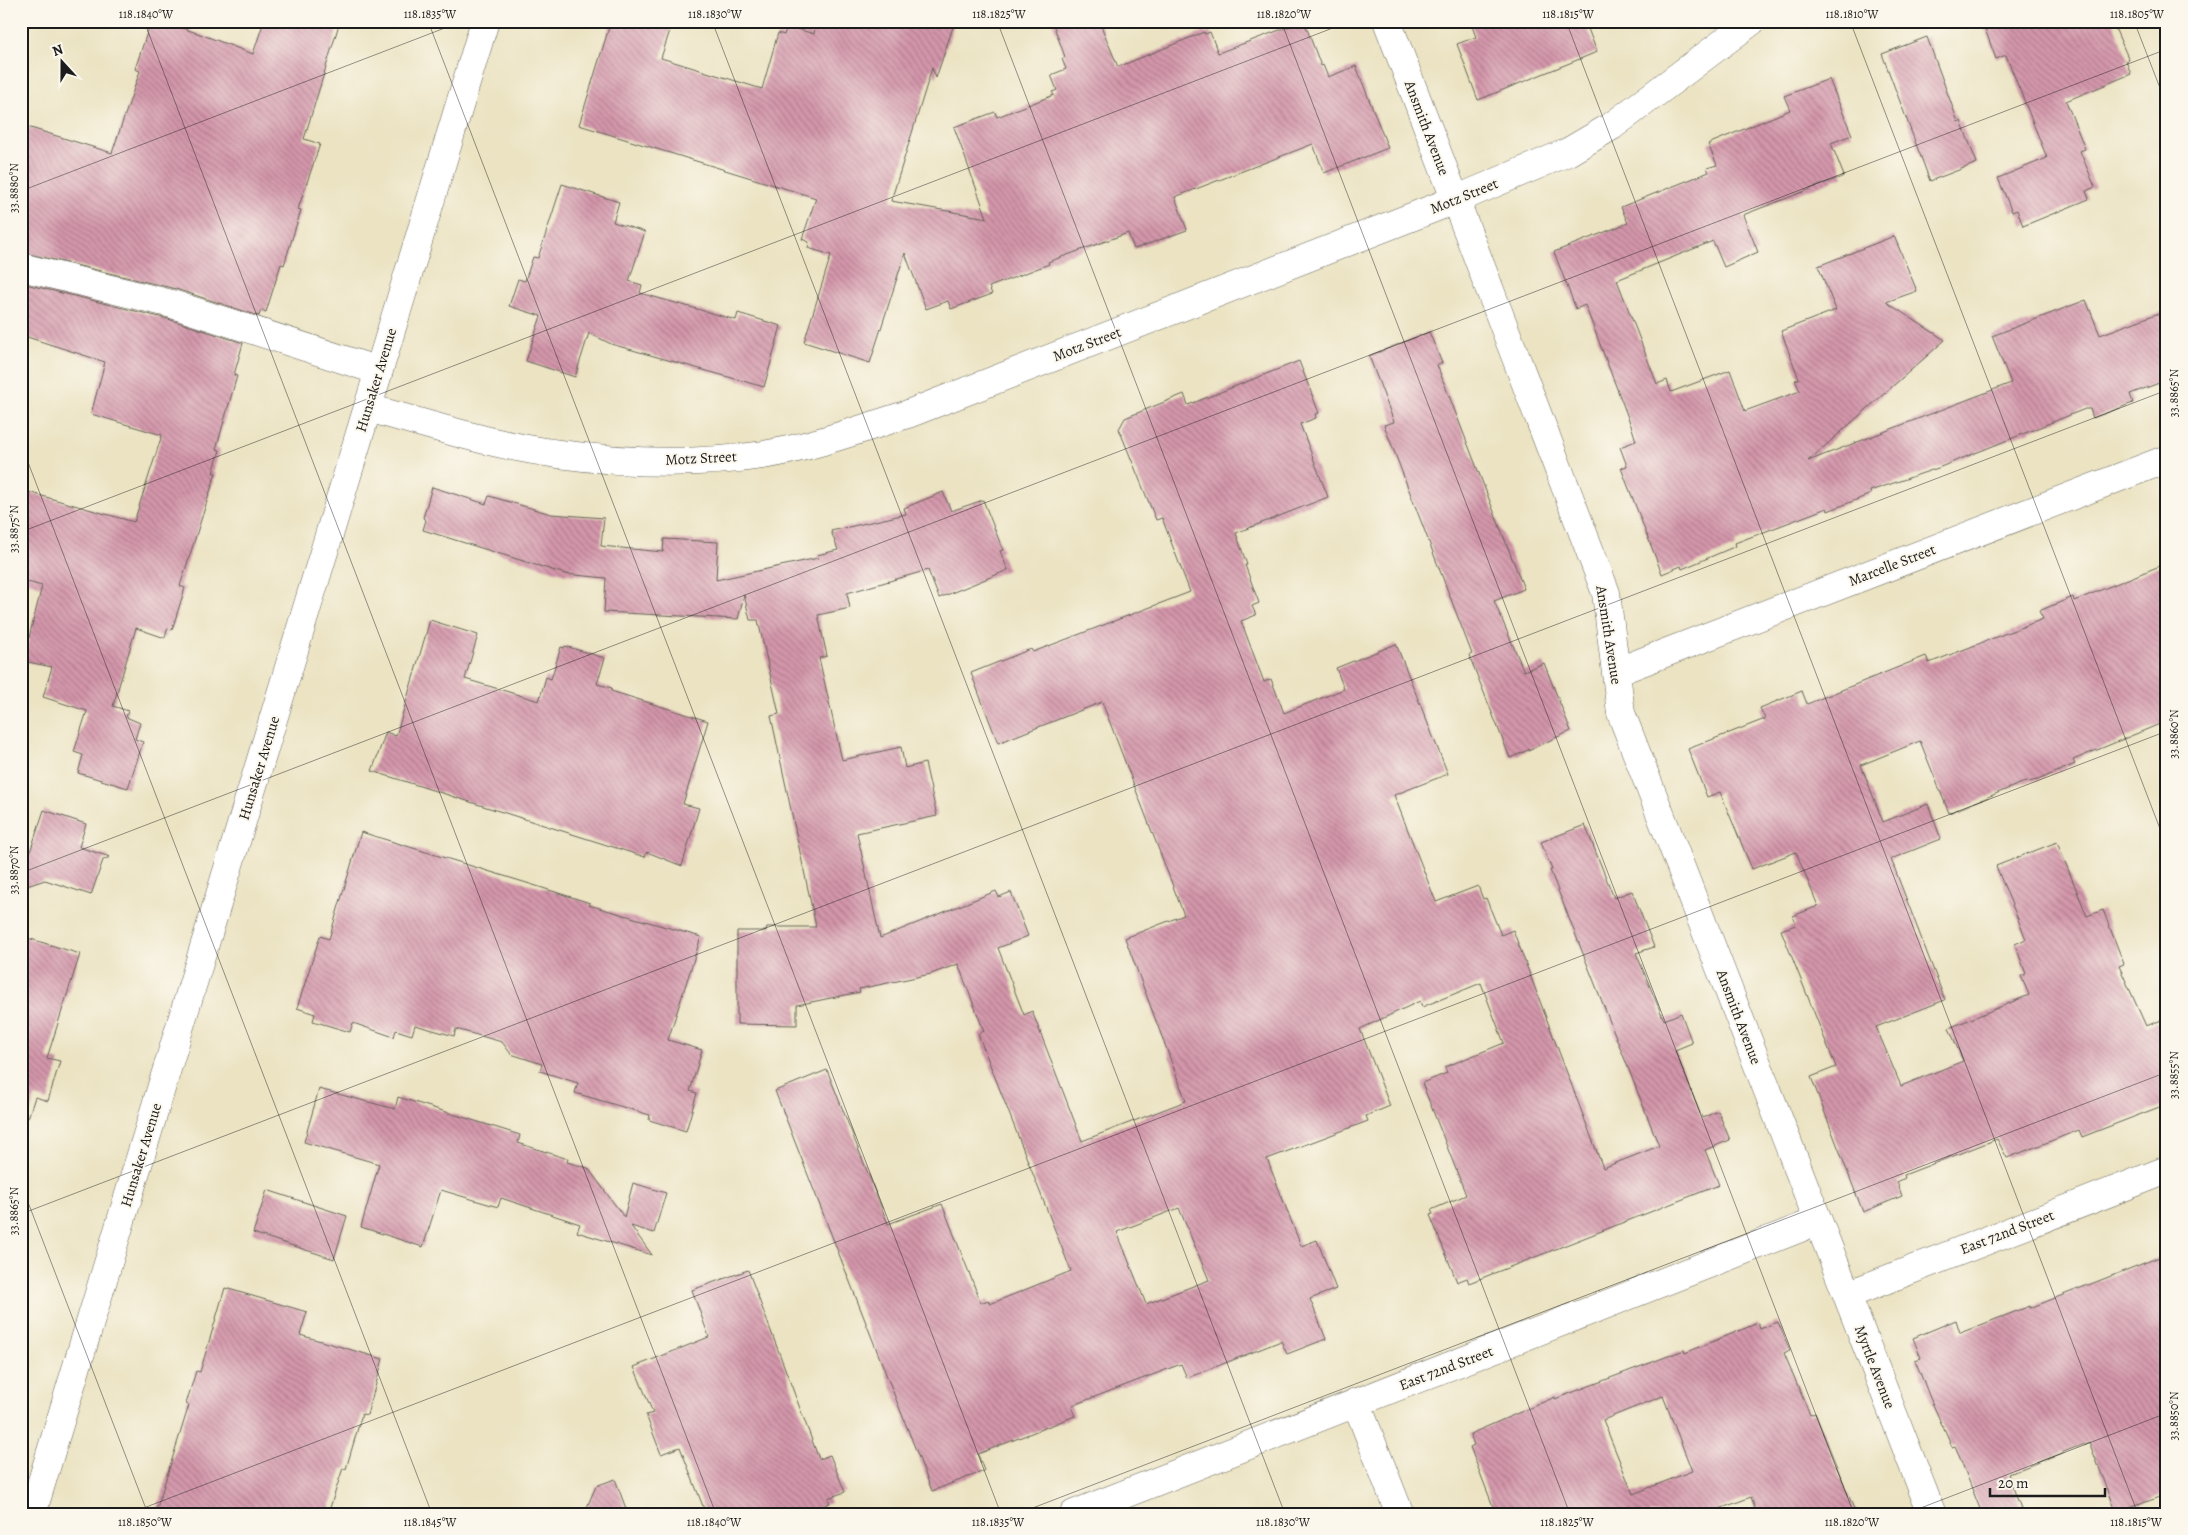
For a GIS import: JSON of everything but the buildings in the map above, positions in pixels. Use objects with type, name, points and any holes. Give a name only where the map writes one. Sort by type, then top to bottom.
[{"type":"street","name":"Hunsaker Avenue","points":[[32,1514],[485,21]]},
{"type":"street","name":"Ansmith Avenue","points":[[1387,21],[1606,593],[1621,713],[1818,1221]]},
{"type":"street","name":"Motz Street","points":[[368,408],[466,435],[557,454],[595,458],[705,459],[780,451],[848,433],[908,414],[1455,200],[1560,156],[1590,140],[1752,21]]},
{"type":"street","points":[[21,267],[172,304],[379,371]]},
{"type":"street","name":"Marcelle Street","points":[[1616,672],[2167,459]]},
{"type":"street","name":"East 72nd Street","points":[[1847,1295],[2167,1170]]},
{"type":"street","name":"Myrtle Avenue","points":[[1818,1221],[1932,1514]]},
{"type":"street","name":"East 72nd Street","points":[[1074,1514],[1818,1221]]},
{"type":"street","points":[[1356,1402],[1400,1514]]}]
